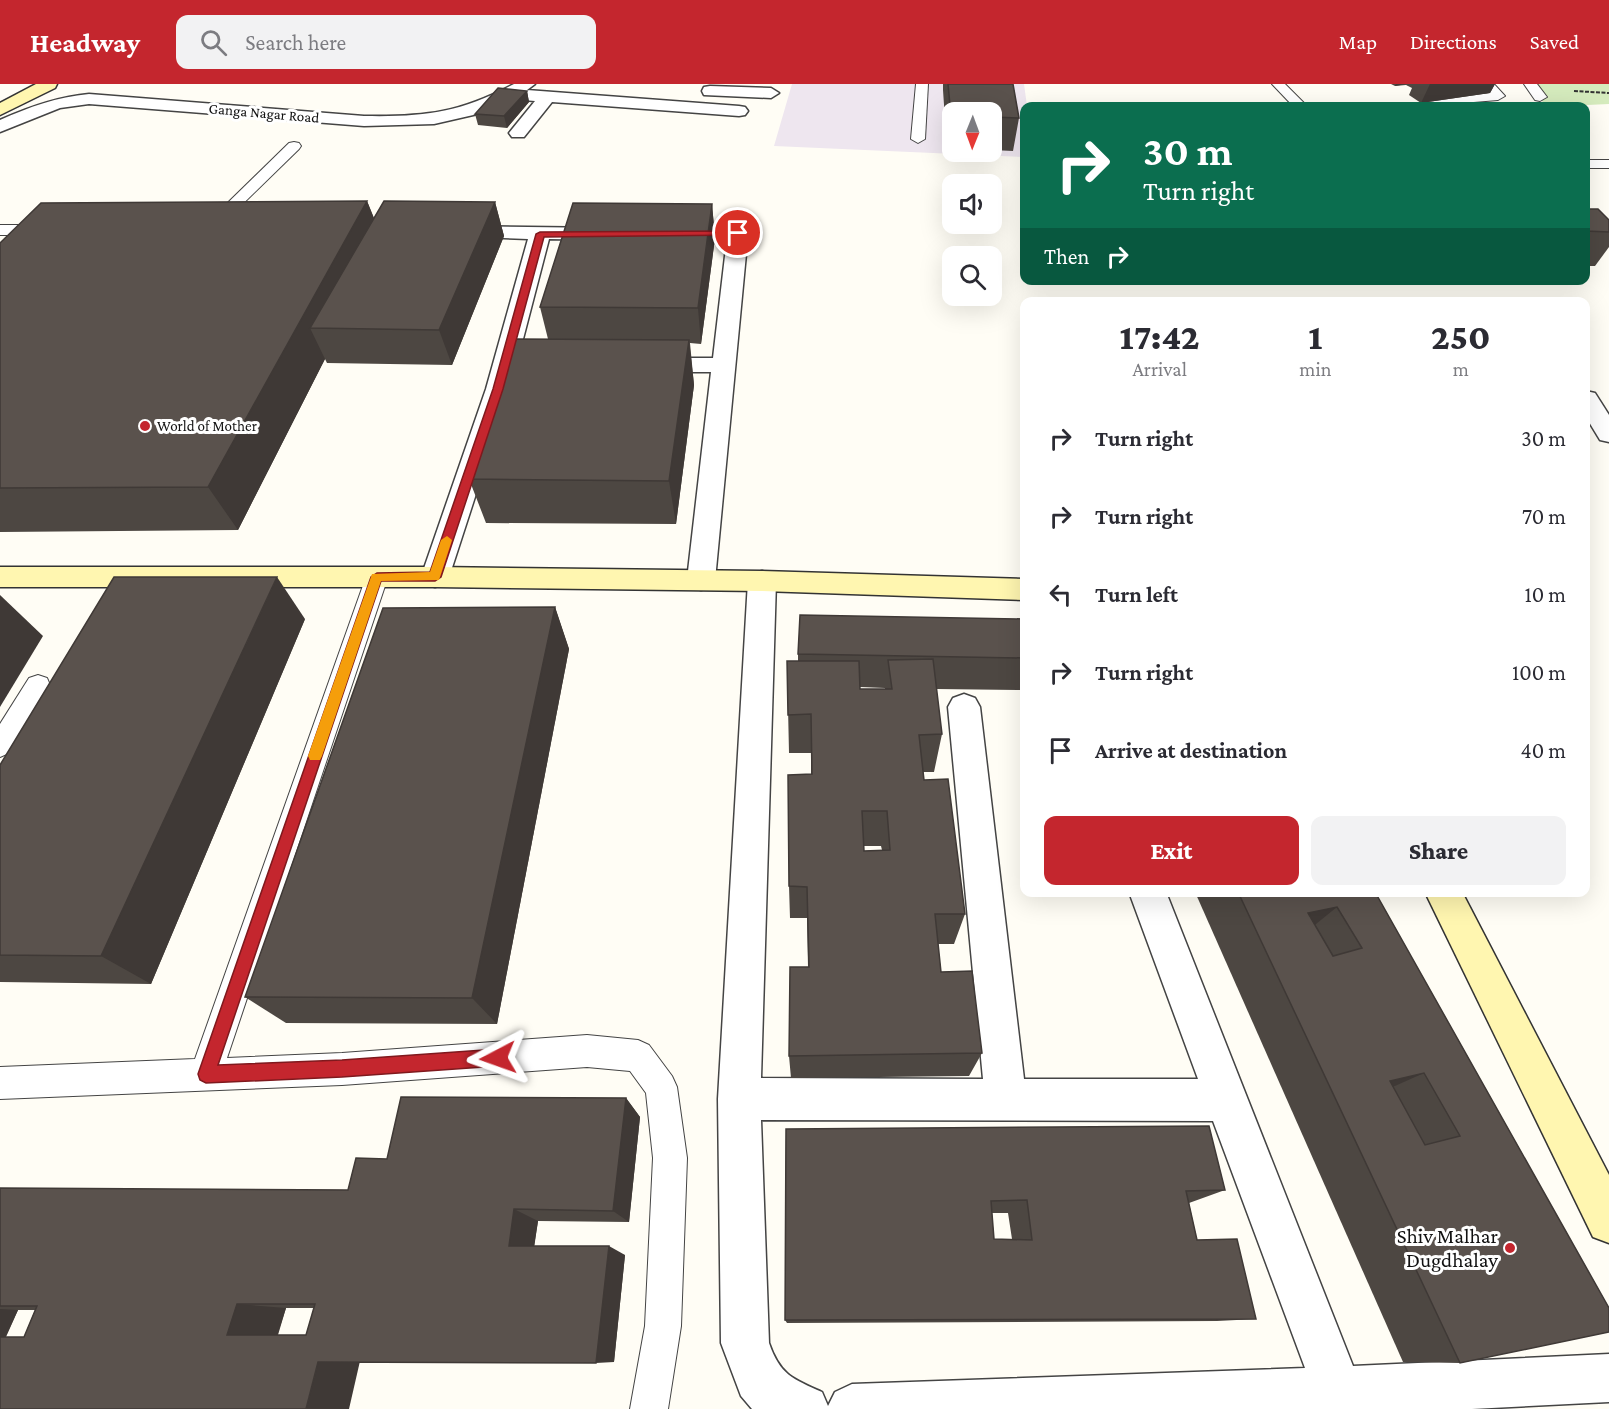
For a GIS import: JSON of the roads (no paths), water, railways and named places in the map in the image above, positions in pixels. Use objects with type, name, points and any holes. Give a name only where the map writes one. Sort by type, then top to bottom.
[{"type":"street","points":[[0,110],[49,84]]},
{"type":"street","name":"Ganga Nagar Road","points":[[0,128],[45,106],[89,99],[364,121],[406,122],[436,119],[478,109],[526,84]]},
{"type":"street","points":[[506,94],[542,91],[666,89]]},
{"type":"street","points":[[689,90],[771,93]]},
{"type":"street","points":[[542,91],[740,111]]},
{"type":"street","points":[[518,133],[542,91]]},
{"type":"street","points":[[444,232],[621,234]]},
{"type":"street","points":[[656,234],[738,233],[701,580]]},
{"type":"street","points":[[435,577],[516,365],[540,234]]},
{"type":"street","points":[[620,365],[724,365]]},
{"type":"street","points":[[1590,404],[1609,434]]},
{"type":"street","points":[[0,577],[435,577],[701,580],[1020,590]]},
{"type":"street","points":[[762,581],[739,1099],[745,1343],[756,1377],[779,1400],[805,1409]]},
{"type":"street","points":[[964,707],[1006,1099]]},
{"type":"street","points":[[1149,897],[1338,1391]]},
{"type":"street","points":[[1446,897],[1609,1221]]},
{"type":"street","points":[[739,1099],[1227,1100]]},
{"type":"street","points":[[852,1409],[1338,1391],[1609,1377]]},
{"type":"lane","points":[[918,138],[922,84]]},
{"type":"lane","points":[[1278,84],[1296,102]]},
{"type":"lane","points":[[1447,102],[1498,96],[1487,84]]},
{"type":"lane","points":[[1530,84],[1540,97]]},
{"type":"lane","points":[[230,230],[201,230],[294,146]]},
{"type":"lane","points":[[1590,164],[1609,164]]},
{"type":"lane","points":[[0,230],[69,230]]},
{"type":"lane","points":[[206,1074],[377,577]]},
{"type":"lane","points":[[0,746],[38,685]]},
{"type":"lane","points":[[0,1083],[342,1069],[587,1051],[638,1056],[661,1087],[670,1158],[663,1326],[649,1409]]},
{"type":"place","name":"World of Mother","points":[[145,426]]},
{"type":"place","name":"Shiv Malhar Dugdhalay","points":[[1510,1248]]}]
